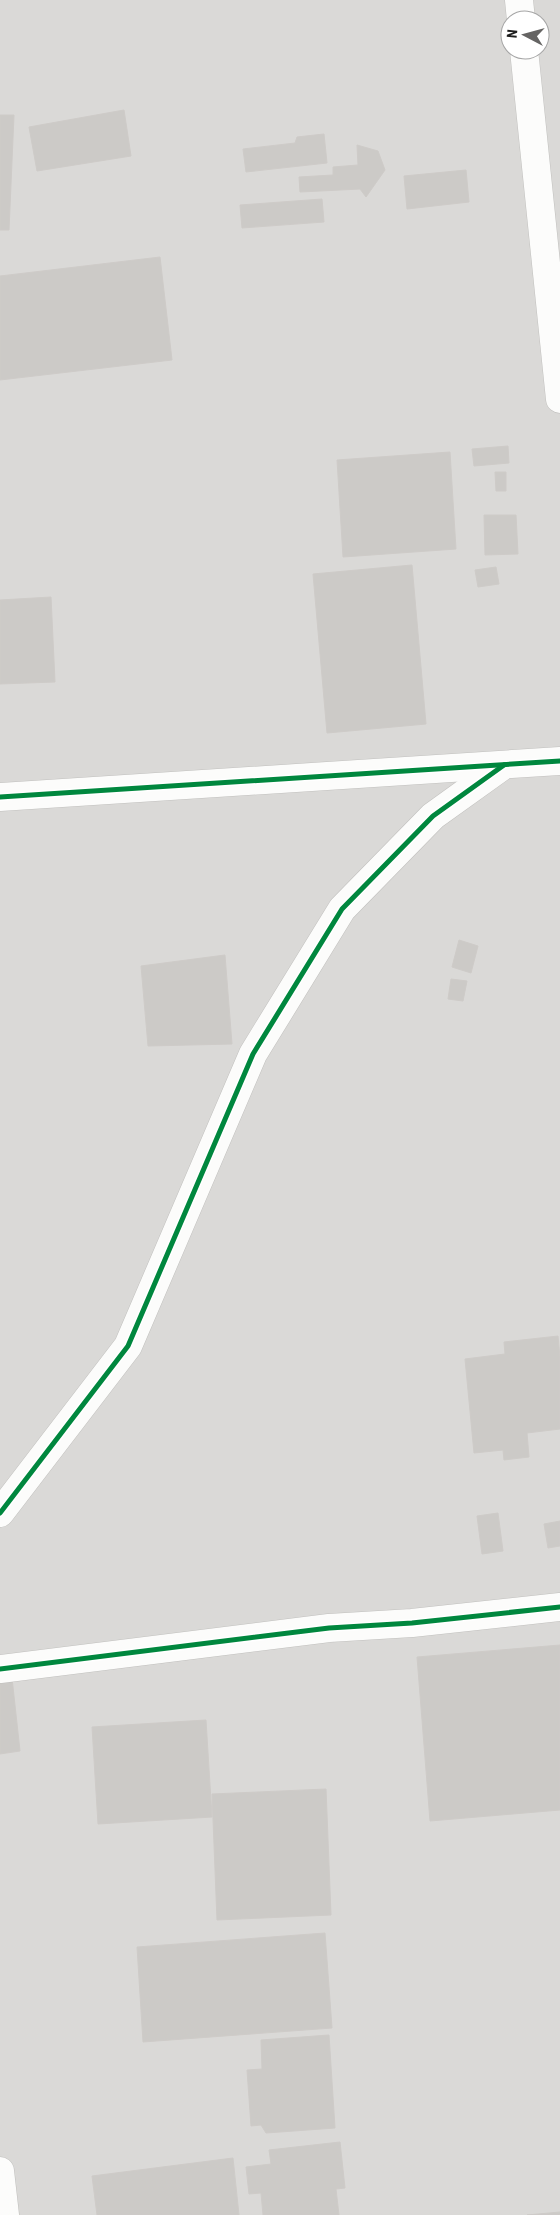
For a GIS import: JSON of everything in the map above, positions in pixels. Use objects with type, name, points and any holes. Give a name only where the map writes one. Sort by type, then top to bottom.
[{"type":"street","points":[[525,60],[560,399]]},
{"type":"street","points":[[0,797],[560,761]]},
{"type":"street","points":[[0,1513],[128,1346],[253,1054],[342,909],[433,816],[504,765]]},
{"type":"street","points":[[0,1669],[329,1628],[412,1623],[560,1607]]},
{"type":"street","points":[[0,2171],[5,2215]]},
{"type":"shaded area","points":[[0,0],[560,0],[560,2215],[0,2215]]},
{"type":"building","points":[[124,110],[131,156],[37,171],[29,127]]},
{"type":"building","points":[[0,115],[14,115],[9,230],[0,230]]},
{"type":"building","points":[[324,134],[327,163],[246,172],[243,149],[295,143],[297,137]]},
{"type":"building","points":[[357,145],[378,151],[385,170],[366,197],[360,189],[300,192],[299,177],[333,175],[333,167],[358,165]]},
{"type":"building","points":[[466,170],[469,202],[407,209],[404,176]]},
{"type":"building","points":[[322,199],[324,222],[242,228],[240,205]]},
{"type":"building","points":[[160,257],[172,360],[0,380],[0,276]]},
{"type":"building","points":[[508,446],[509,463],[474,466],[472,449]]},
{"type":"building","points":[[450,452],[456,549],[343,557],[337,460]]},
{"type":"building","points":[[495,472],[506,472],[506,491],[496,491]]},
{"type":"building","points":[[484,515],[516,515],[518,554],[485,555]]},
{"type":"building","points":[[412,565],[426,724],[327,733],[313,574]]},
{"type":"building","points":[[496,567],[499,584],[478,587],[475,570]]},
{"type":"building","points":[[51,597],[55,682],[0,684],[0,600]]},
{"type":"building","points":[[459,940],[478,946],[471,973],[452,967]]},
{"type":"building","points":[[225,955],[232,1044],[148,1046],[141,966]]},
{"type":"building","points":[[451,979],[467,981],[463,1001],[448,999]]},
{"type":"building","points":[[558,1336],[560,1357],[560,1429],[527,1433],[529,1457],[504,1460],[503,1450],[474,1453],[465,1359],[505,1354],[504,1342]]},
{"type":"building","points":[[498,1513],[503,1551],[482,1554],[477,1516]]},
{"type":"building","points":[[560,1521],[560,1546],[548,1548],[544,1524]]},
{"type":"building","points":[[560,1645],[560,1810],[430,1821],[417,1657]]},
{"type":"building","points":[[12,1678],[20,1751],[0,1754],[0,1679]]},
{"type":"building","points":[[206,1720],[212,1817],[98,1824],[92,1727]]},
{"type":"building","points":[[326,1789],[331,1915],[217,1920],[212,1794]]},
{"type":"building","points":[[325,1933],[332,2028],[143,2042],[137,1947]]},
{"type":"building","points":[[329,2035],[335,2128],[266,2133],[261,2125],[251,2126],[247,2070],[262,2069],[261,2040]]},
{"type":"building","points":[[340,2142],[345,2188],[336,2189],[339,2215],[263,2215],[261,2193],[249,2194],[246,2167],[271,2164],[269,2150]]},
{"type":"building","points":[[233,2158],[239,2215],[97,2215],[92,2176]]},
{"type":"building","points":[[560,2212],[560,2215],[527,2215]]},
{"type":"cycle path","points":[[0,797],[560,761]]},
{"type":"cycle path","points":[[0,1513],[128,1346],[253,1054],[342,909],[433,816],[504,765]]},
{"type":"cycle path","points":[[0,1669],[329,1628],[412,1623],[560,1607]]}]
